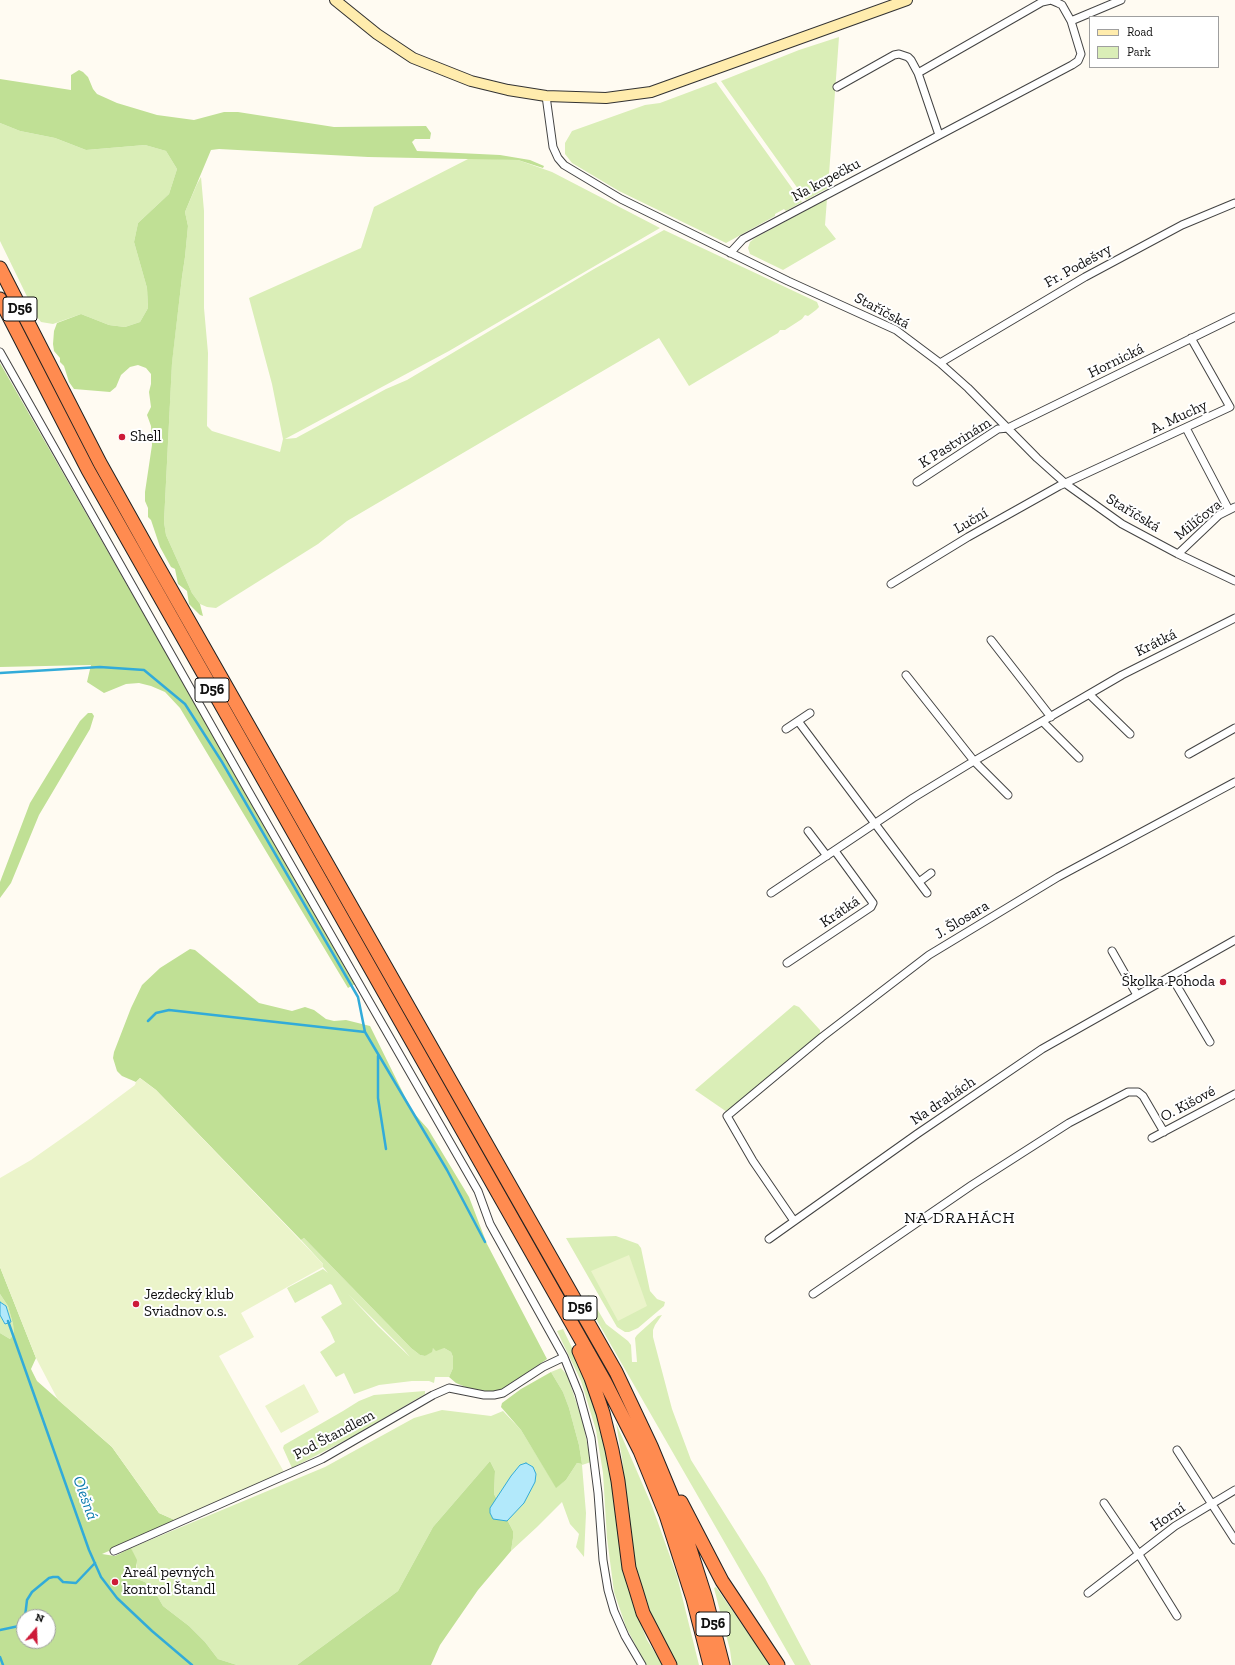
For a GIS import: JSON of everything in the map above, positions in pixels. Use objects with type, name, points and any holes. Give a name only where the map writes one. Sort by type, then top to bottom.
[{"type":"highway","name":"D56","points":[[0,268],[100,463],[616,1372],[651,1446],[678,1511],[693,1556],[719,1645],[723,1665]]},
{"type":"highway","name":"D56","points":[[0,299],[92,476],[605,1382],[640,1451],[666,1515],[693,1599],[710,1665]]},
{"type":"highway","points":[[544,1274],[591,1378],[603,1413],[618,1481],[629,1568],[643,1613],[670,1665]]},
{"type":"highway","points":[[651,1446],[722,1581],[778,1665]]},
{"type":"street","points":[[335,0],[377,34],[413,58],[471,81],[508,90],[546,96],[606,98],[651,92],[888,4],[907,0]]},
{"type":"street","name":"Na kopečku","points":[[730,253],[743,240],[1078,61],[1081,56],[1081,52],[1071,21],[1062,5],[1051,0],[1042,2],[918,73]]},
{"type":"street","points":[[1071,21],[1121,0]]},
{"type":"street","points":[[837,87],[894,55],[899,54],[908,57],[918,73],[939,135]]},
{"type":"street","name":"Staříčská","points":[[546,96],[553,147],[558,158],[564,165],[621,199],[730,253],[896,330],[940,363],[968,388],[1037,458],[1066,484],[1122,524],[1178,554],[1235,581]]},
{"type":"street","name":"Fr. Podešvy","points":[[940,363],[1085,276],[1182,225],[1235,203]]},
{"type":"street","name":"Hornická","points":[[1008,428],[1235,317]]},
{"type":"street","name":"A. Muchy","points":[[1066,484],[1230,407],[1191,338]]},
{"type":"street","points":[[0,352],[249,792],[478,1191],[490,1224],[564,1358],[579,1394],[590,1438],[598,1493],[603,1560],[608,1590],[614,1612],[625,1636],[642,1665]]},
{"type":"street","name":"K Pastvinám","points":[[917,482],[998,429],[1008,428]]},
{"type":"street","points":[[1186,428],[1232,508]]},
{"type":"street","name":"Luční","points":[[891,584],[968,537],[1059,486],[1066,484]]},
{"type":"street","name":"Milíčova","points":[[1178,554],[1219,515],[1232,508]]},
{"type":"street","name":"Krátká","points":[[771,893],[974,761],[1122,675],[1235,618]]},
{"type":"street","points":[[991,640],[1051,717]]},
{"type":"street","points":[[906,675],[974,761],[1008,795]]},
{"type":"street","points":[[1090,694],[1130,734]]},
{"type":"street","points":[[786,729],[810,713]]},
{"type":"street","points":[[798,721],[927,893]]},
{"type":"street","points":[[1042,722],[1079,758]]},
{"type":"street","points":[[1189,754],[1235,728]]},
{"type":"street","name":"J. Šlosara","points":[[794,1221],[753,1161],[727,1116],[822,1037],[929,955],[1058,877],[1235,782]]},
{"type":"street","points":[[808,831],[827,856]]},
{"type":"street","name":"Krátká","points":[[787,963],[871,907],[873,903],[835,851]]},
{"type":"street","points":[[919,882],[931,873]]},
{"type":"street","name":"Na drahách","points":[[769,1239],[917,1134],[1042,1049],[1235,940]]},
{"type":"street","points":[[1112,951],[1137,995]]},
{"type":"street","points":[[1171,976],[1210,1042]]},
{"type":"street","points":[[813,1294],[972,1185],[1069,1123],[1128,1092],[1138,1092],[1143,1096],[1164,1132]]},
{"type":"street","name":"O. Kišové","points":[[1152,1138],[1235,1094]]},
{"type":"street","name":"Pod Štandlem","points":[[114,1551],[322,1458],[433,1395],[449,1388],[484,1395],[503,1393],[543,1367],[564,1358]]},
{"type":"street","points":[[1177,1450],[1235,1540]]},
{"type":"street","name":"Horní","points":[[1088,1593],[1175,1526],[1235,1490]]},
{"type":"street","points":[[1104,1503],[1138,1553],[1177,1616]]},
{"type":"green space","points":[[839,37],[828,188],[806,200],[721,81],[799,50]]},
{"type":"green space","points":[[79,70],[88,77],[97,94],[117,103],[157,115],[194,120],[224,112],[238,112],[334,127],[426,126],[431,133],[430,139],[415,139],[412,142],[417,151],[500,155],[530,160],[544,166],[543,168],[518,160],[368,157],[219,149],[211,150],[185,212],[188,226],[172,363],[164,522],[166,535],[192,593],[200,604],[203,616],[189,604],[187,591],[178,584],[175,569],[171,567],[160,547],[151,520],[148,517],[145,492],[152,445],[151,426],[147,415],[151,407],[149,392],[151,374],[146,368],[138,365],[130,367],[121,375],[116,387],[110,392],[74,389],[69,382],[64,366],[60,362],[60,358],[54,351],[53,344],[54,331],[57,323],[81,314],[109,325],[125,327],[140,322],[148,308],[147,288],[134,242],[138,223],[169,194],[177,169],[166,151],[145,145],[86,150],[55,138],[20,131],[0,123],[0,79],[71,90],[71,75]]},
{"type":"green space","points":[[716,82],[802,202],[786,211],[784,209],[775,214],[775,216],[726,243],[619,191],[572,163],[565,154],[565,143],[572,131],[645,105],[660,103]]},
{"type":"green space","points":[[0,123],[20,131],[55,138],[86,150],[145,145],[166,151],[177,169],[169,194],[138,223],[134,242],[147,288],[148,308],[140,322],[125,327],[109,325],[81,314],[53,324],[41,322],[37,317],[0,241]]},
{"type":"green space","points":[[470,158],[518,160],[552,172],[660,228],[449,351],[285,439],[296,438],[386,389],[407,380],[594,269],[664,230],[817,302],[819,307],[808,316],[805,315],[802,319],[785,330],[780,330],[778,333],[689,386],[659,338],[347,521],[318,544],[216,608],[207,607],[200,604],[192,593],[166,535],[164,522],[172,362],[188,226],[185,212],[201,177],[204,211],[204,308],[208,353],[207,426],[212,431],[280,452],[283,439],[272,384],[249,298],[361,248],[374,207]]},
{"type":"green space","points":[[827,199],[825,225],[836,239],[783,270],[750,254],[748,248],[750,242],[755,238]]},
{"type":"green space","points":[[0,363],[355,984],[348,988],[180,708],[165,692],[139,683],[126,684],[104,693],[87,682],[91,665],[0,667]]},
{"type":"green space","points":[[88,713],[92,713],[94,716],[90,729],[39,815],[11,883],[0,898],[0,882],[30,803],[80,721]]},
{"type":"green space","points":[[190,949],[195,950],[259,1003],[292,1011],[305,1007],[314,1010],[326,1019],[334,1021],[346,1020],[370,1026],[412,1111],[428,1129],[469,1197],[487,1244],[547,1359],[503,1389],[492,1392],[468,1388],[456,1383],[449,1377],[453,1368],[453,1357],[451,1352],[444,1348],[436,1351],[433,1348],[432,1352],[425,1356],[420,1355],[411,1348],[304,1238],[301,1240],[156,1090],[140,1078],[136,1082],[122,1076],[117,1071],[113,1058],[114,1052],[131,1008],[142,985],[160,968]]},
{"type":"green space","points":[[794,1005],[799,1007],[820,1030],[820,1035],[727,1112],[695,1090]]},
{"type":"green space","name":"Jezdecký klub Sviadnov o.s.","points":[[140,1078],[156,1090],[323,1264],[323,1267],[241,1313],[254,1337],[219,1356],[284,1472],[177,1521],[159,1513],[112,1447],[58,1400],[36,1358],[0,1267],[0,1178],[31,1160],[88,1120],[135,1085]]},
{"type":"green space","points":[[616,1236],[638,1244],[641,1248],[650,1291],[657,1299],[665,1302],[664,1306],[638,1328],[629,1332],[625,1332],[617,1327],[566,1238]]},
{"type":"green space","points":[[304,1238],[411,1348],[420,1355],[425,1356],[433,1348],[444,1348],[451,1352],[453,1357],[453,1368],[449,1377],[435,1377],[434,1383],[429,1381],[412,1381],[379,1385],[354,1394],[344,1373],[336,1377],[320,1352],[335,1342],[321,1317],[342,1304],[332,1285],[330,1284],[295,1303],[287,1288],[323,1269],[328,1273],[323,1267],[323,1264],[301,1240]],"holes":[[[348,1294],[404,1350],[410,1357]]]},
{"type":"green space","points":[[629,1255],[647,1306],[618,1321],[591,1271]]},
{"type":"green space","points":[[0,1267],[36,1358],[31,1369],[37,1381],[112,1447],[159,1513],[177,1521],[102,1554],[115,1556],[131,1548],[137,1560],[135,1576],[137,1579],[145,1582],[155,1592],[163,1606],[189,1626],[205,1642],[218,1659],[237,1665],[0,1665],[0,1333],[10,1339],[14,1334],[8,1306],[0,1294]]},
{"type":"green space","points":[[0,1294],[8,1306],[13,1324],[14,1334],[10,1339],[0,1333],[0,1315],[5,1324],[11,1322],[6,1306],[0,1302]]},
{"type":"green space","points":[[589,1295],[606,1324],[631,1345],[632,1362],[637,1362],[635,1338],[658,1316],[662,1315],[655,1325],[653,1337],[672,1409],[691,1460],[765,1578],[811,1665],[795,1665],[584,1298]]},
{"type":"green space","points":[[563,1329],[588,1381],[608,1455],[622,1563],[633,1604],[647,1640],[663,1665],[646,1665],[626,1627],[614,1592],[607,1538],[603,1473],[596,1430],[581,1381],[557,1331]]},
{"type":"green space","points":[[561,1368],[567,1375],[582,1419],[591,1462],[582,1465],[586,1513],[584,1557],[576,1547],[579,1534],[570,1524],[562,1502],[511,1551],[513,1531],[494,1494],[495,1471],[490,1461],[433,1527],[398,1591],[297,1665],[237,1665],[218,1659],[205,1642],[189,1626],[163,1606],[155,1592],[145,1582],[137,1579],[135,1576],[137,1565],[131,1548],[325,1467],[414,1418],[442,1410],[491,1416],[503,1411],[521,1430],[556,1487],[566,1480],[577,1463],[582,1464],[579,1445],[569,1408],[563,1392],[551,1372]]},
{"type":"green space","points":[[551,1372],[563,1392],[569,1408],[579,1445],[582,1464],[577,1463],[566,1480],[556,1488],[521,1430],[501,1407],[502,1403],[521,1389]]},
{"type":"green space","points":[[304,1384],[319,1412],[281,1433],[265,1406]]},
{"type":"green space","points":[[425,1391],[425,1394],[350,1438],[292,1468],[283,1448],[284,1445],[359,1401],[374,1395]]},
{"type":"green space","points":[[616,1423],[652,1506],[677,1576],[699,1665],[677,1665],[654,1624],[643,1596],[632,1558],[622,1458]]},
{"type":"green space","points":[[490,1461],[495,1471],[494,1494],[513,1531],[511,1551],[478,1590],[440,1645],[431,1665],[297,1665],[398,1591],[433,1527]]},
{"type":"green space","points":[[716,1587],[770,1665],[732,1665],[730,1650],[714,1588]]},
{"type":"water","points":[[0,1302],[6,1306],[11,1322],[5,1324],[0,1315]]},
{"type":"water","points":[[526,1463],[533,1467],[536,1474],[535,1482],[524,1503],[507,1521],[493,1519],[490,1513],[490,1508],[511,1476],[520,1465]]},
{"type":"waterway","points":[[0,673],[100,667],[144,670],[185,704],[222,762],[358,997],[365,1032],[447,1170],[485,1242]]},
{"type":"waterway","points":[[148,1021],[156,1013],[169,1010],[365,1032]]},
{"type":"waterway","points":[[378,1056],[378,1098],[386,1149]]},
{"type":"waterway","name":"Olešná","points":[[8,1321],[89,1550],[101,1577],[117,1598],[152,1631],[192,1665]]},
{"type":"waterway","points":[[26,1609],[27,1600],[32,1592],[49,1578],[58,1577],[63,1582],[76,1583],[95,1563]]},
{"type":"waterway","points":[[0,1630],[16,1627]]},
{"type":"waterway","points":[[0,1657],[3,1665]]},
{"type":"place","name":"Shell","points":[[122,437]]},
{"type":"place","name":"Školka Pohoda","points":[[1223,982]]},
{"type":"place","name":"Jezdecký klub Sviadnov o.s.","points":[[136,1304]]},
{"type":"place","name":"Areál pevných kontrol Štandl","points":[[115,1582]]},
{"type":"district","name":"NA DRAHÁCH","points":[[960,1218]]}]
